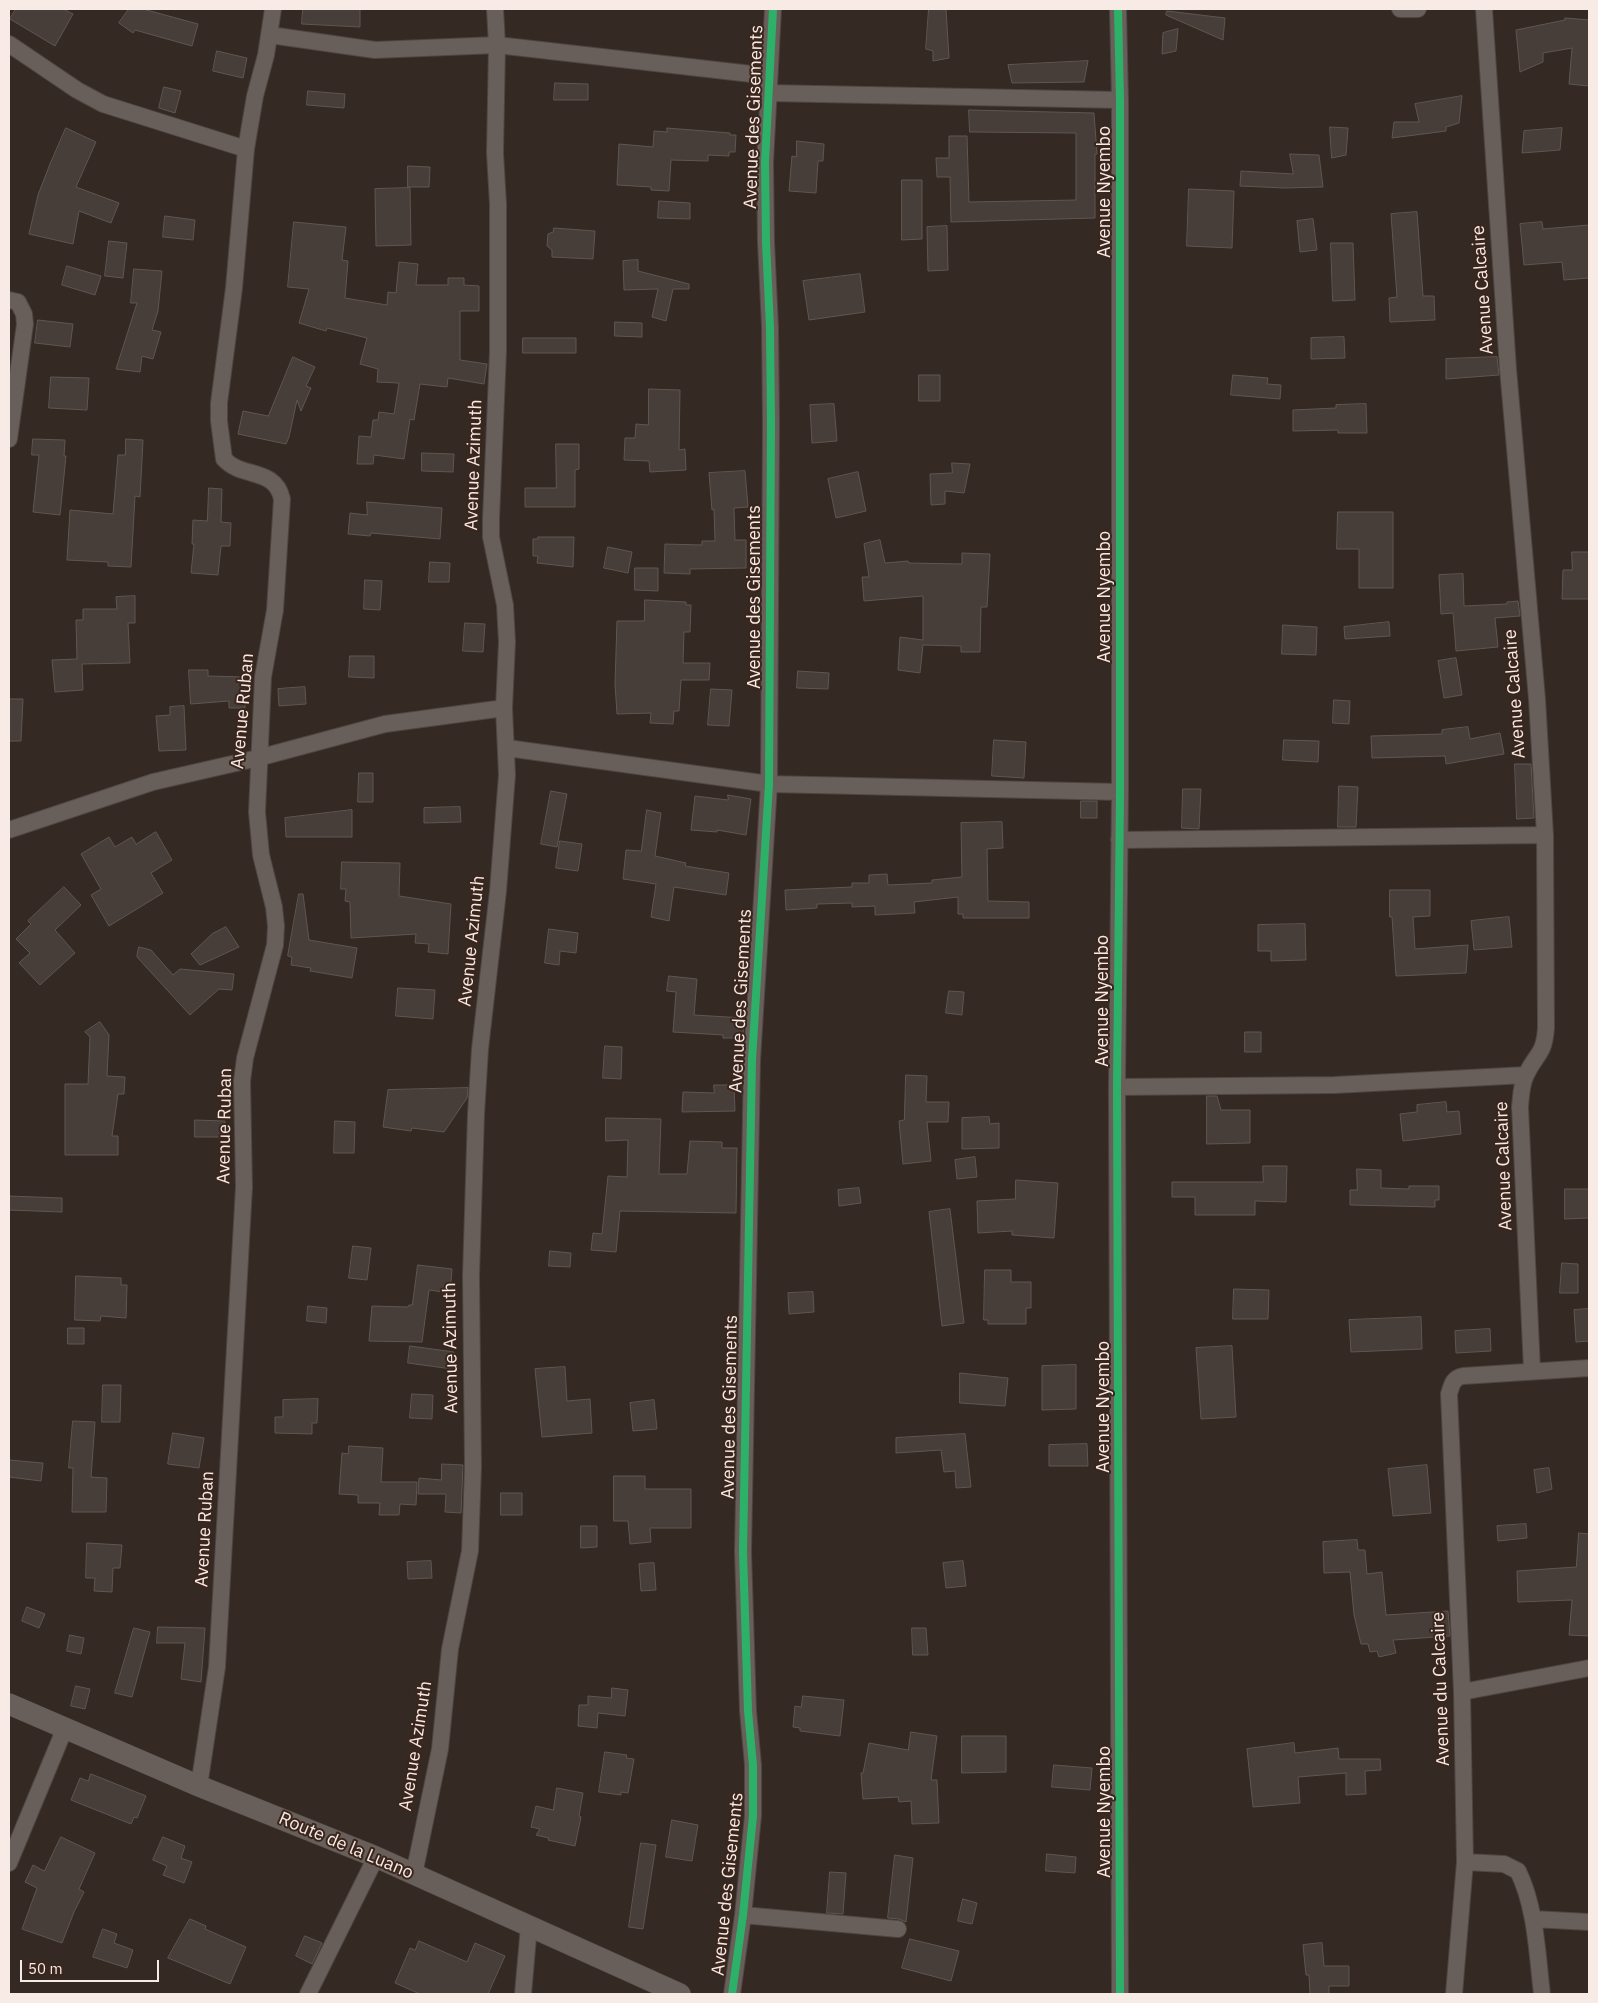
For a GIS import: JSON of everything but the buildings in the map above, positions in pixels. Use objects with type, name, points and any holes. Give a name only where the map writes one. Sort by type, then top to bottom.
[{"type":"street","points":[[9,44],[77,90],[103,104],[246,149],[255,96],[270,35],[274,9]]},
{"type":"street","name":"Avenue Azimuth","points":[[414,1874],[440,1749],[450,1649],[470,1551],[473,1467],[471,1276],[476,1114],[480,1049],[503,827],[507,748],[504,708],[507,642],[505,606],[491,537],[498,351],[498,204],[495,152],[498,45],[495,9]]},
{"type":"street","name":"Avenue des Gisements","points":[[732,1994],[743,1915],[753,1816],[754,1765],[748,1711],[743,1560],[752,1070],[769,784],[771,423],[765,172],[773,9]]},
{"type":"street","name":"Avenue Nyembo","points":[[1118,9],[1120,100],[1120,792],[1117,1088],[1120,1994]]},
{"type":"street","points":[[1400,9],[1418,9]]},
{"type":"street","name":"Avenue Calcaire","points":[[1484,9],[1508,369],[1536,689],[1545,835],[1546,1028],[1544,1045],[1526,1075],[1521,1090],[1520,1108],[1532,1370]]},
{"type":"street","points":[[270,35],[375,50],[498,45],[770,76]]},
{"type":"street","points":[[768,93],[1120,100]]},
{"type":"street","name":"Avenue Ruban","points":[[199,1786],[217,1666],[244,1187],[242,1081],[275,944],[276,926],[274,907],[257,832],[258,758],[263,677],[275,610],[282,499],[279,487],[269,479],[229,464],[224,459],[220,421],[220,386],[234,288],[246,149]]},
{"type":"street","points":[[9,300],[18,302],[24,314],[25,324],[9,439]]},
{"type":"street","points":[[9,830],[152,782],[258,758],[385,724],[504,708]]},
{"type":"street","points":[[507,748],[769,784],[1120,792]]},
{"type":"street","points":[[1119,840],[1545,835]]},
{"type":"street","points":[[1117,1088],[1335,1084],[1526,1075]]},
{"type":"street","points":[[1532,1370],[1589,1368]]},
{"type":"street","name":"Avenue du Calcaire","points":[[1454,1994],[1465,1862],[1462,1692],[1449,1394],[1457,1377],[1532,1370]]},
{"type":"street","points":[[1462,1692],[1589,1668]]},
{"type":"street","name":"Route de la Luano","points":[[9,1704],[199,1786],[376,1857],[680,1994]]},
{"type":"street","points":[[9,1863],[65,1728]]},
{"type":"street","points":[[308,1994],[376,1857]]},
{"type":"street","points":[[1465,1862],[1504,1864],[1514,1867],[1518,1871],[1525,1886],[1532,1919],[1542,1994]]},
{"type":"street","points":[[743,1915],[898,1929]]},
{"type":"street","points":[[1532,1919],[1589,1922]]},
{"type":"street","points":[[523,1994],[529,1926]]},
{"type":"cycle path","points":[[732,1994],[743,1915],[753,1816],[753,1765],[748,1711],[743,1552],[752,1060],[769,784],[771,423],[765,162],[773,9]]},
{"type":"cycle path","points":[[1118,9],[1120,100],[1120,792],[1117,1087],[1120,1994]]}]
